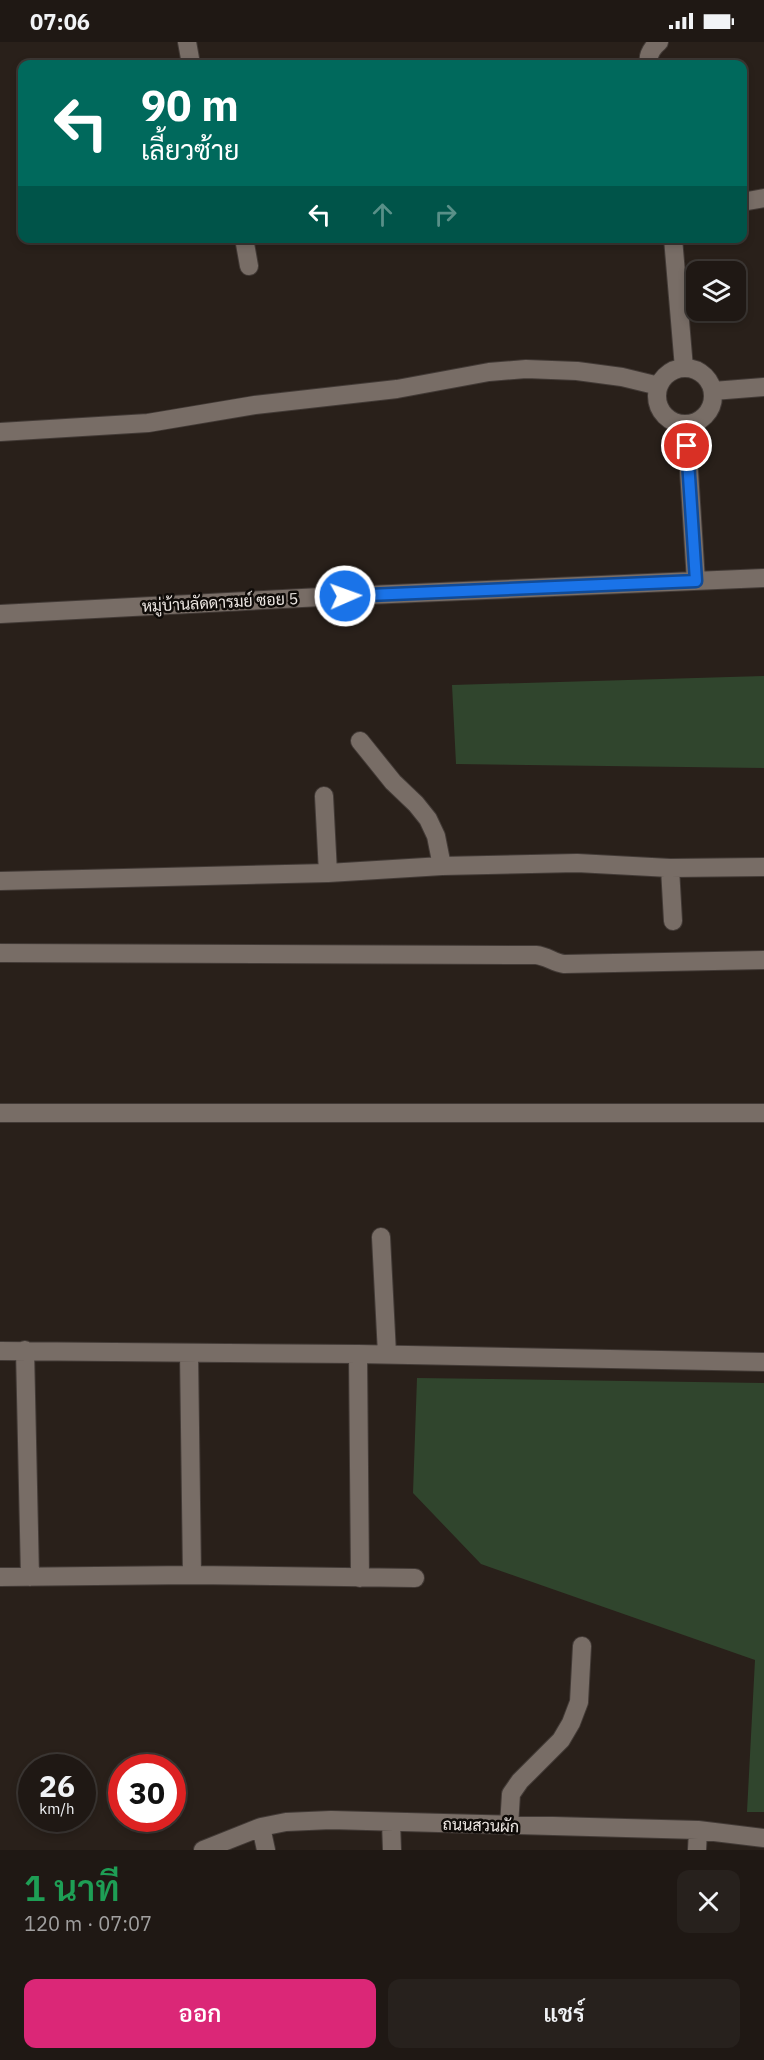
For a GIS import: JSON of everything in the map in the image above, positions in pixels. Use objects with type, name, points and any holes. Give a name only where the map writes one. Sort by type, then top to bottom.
[{"type":"street","points":[[187,42],[190,60]]},
{"type":"street","points":[[649,60],[652,49],[659,42]]},
{"type":"street","points":[[747,201],[764,198]]},
{"type":"street","points":[[245,243],[249,266]]},
{"type":"street","points":[[673,243],[684,368]]},
{"type":"street","points":[[684,368],[694,369],[710,382],[713,401],[709,410],[695,422],[676,423],[668,419],[658,404],[659,386],[669,372],[684,368]]},
{"type":"street","points":[[0,432],[148,423],[255,405],[397,389],[489,372],[517,370],[577,371],[622,377],[659,386]]},
{"type":"street","points":[[713,391],[764,387]]},
{"type":"street","points":[[686,424],[696,581]]},
{"type":"street","name":"หมู่บ้านลัดดารมย์ ซอย 5","points":[[0,614],[321,597],[764,578]]},
{"type":"street","points":[[360,741],[393,782],[428,819],[436,836],[442,866]]},
{"type":"street","points":[[324,796],[328,873]]},
{"type":"street","points":[[0,882],[577,863],[670,868],[764,867]]},
{"type":"street","points":[[670,868],[673,921]]},
{"type":"street","points":[[0,953],[536,955],[545,956],[564,964],[764,960]]},
{"type":"street","points":[[0,1113],[764,1113]]},
{"type":"street","points":[[381,1237],[387,1354]]},
{"type":"street","points":[[25,1350],[30,1577]]},
{"type":"street","points":[[0,1351],[387,1354],[764,1362]]},
{"type":"street","points":[[189,1353],[192,1575]]},
{"type":"street","points":[[358,1354],[360,1578]]},
{"type":"street","points":[[0,1577],[192,1575],[415,1578]]},
{"type":"street","points":[[509,1826],[511,1794],[520,1781],[561,1740],[572,1723],[579,1702],[582,1646]]},
{"type":"street","name":"ถนนสวนผัก","points":[[203,1850],[261,1827],[286,1822],[331,1820],[698,1830],[764,1838]]},
{"type":"street","points":[[391,1822],[392,1850]]},
{"type":"street","points":[[261,1827],[266,1850]]},
{"type":"street","points":[[697,1850],[698,1830]]},
{"type":"green space","points":[[764,676],[764,768],[456,764],[452,685]]},
{"type":"green space","points":[[417,1378],[764,1383],[764,1812],[747,1812],[755,1660],[481,1564],[413,1493]]},
{"type":"route","points":[[345,596],[696,581],[687,446]]}]
